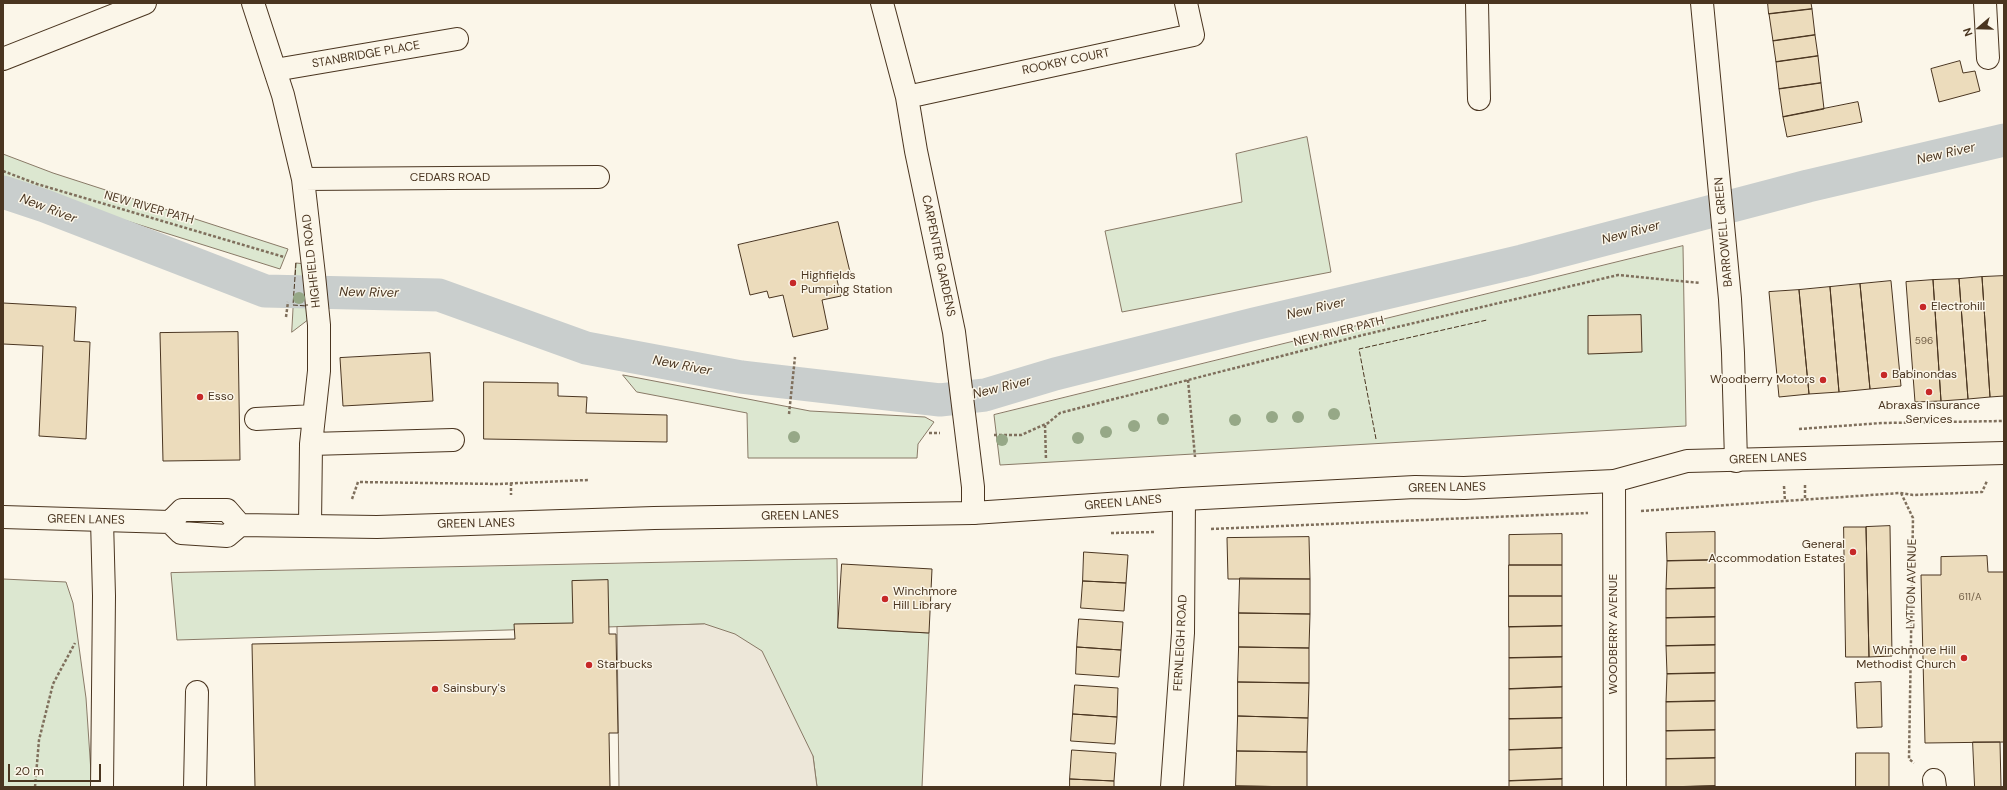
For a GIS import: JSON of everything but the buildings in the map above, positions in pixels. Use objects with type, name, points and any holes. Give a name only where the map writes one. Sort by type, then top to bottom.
[{"type":"street","points":[[3,59],[145,3]]},
{"type":"street","name":"HIGHFIELD ROAD","points":[[253,3],[283,95],[303,179],[314,275],[319,325],[319,371],[311,444],[310,526]]},
{"type":"street","name":"CARPENTER GARDENS","points":[[882,3],[907,97],[916,151],[954,332],[973,487],[973,513]]},
{"type":"street","name":"ROOKBY COURT","points":[[907,97],[1194,35],[1186,3]]},
{"type":"street","points":[[1477,3],[1479,99]]},
{"type":"street","name":"BARROWELL GREEN","points":[[1702,3],[1730,299],[1736,461]]},
{"type":"street","points":[[1985,3],[1988,58]]},
{"type":"street","name":"STANBRIDGE PLACE","points":[[275,70],[457,39]]},
{"type":"street","name":"CEDARS ROAD","points":[[303,179],[598,177]]},
{"type":"street","points":[[256,419],[314,416]]},
{"type":"street","points":[[311,444],[453,440]]},
{"type":"street","name":"GREEN LANES","points":[[3,517],[170,522],[182,510],[227,510],[240,524],[384,526],[661,518],[973,513],[1184,498],[1415,487],[1464,488],[1614,481],[1687,461],[1736,461],[2004,453]]},
{"type":"street","name":"WOODBERRY AVENUE","points":[[1614,481],[1615,787]]},
{"type":"street","name":"FERNLEIGH ROAD","points":[[1172,787],[1183,633],[1184,498]]},
{"type":"street","points":[[102,520],[104,596],[102,787]]},
{"type":"street","points":[[196,787],[197,692]]},
{"type":"path","name":"NEW RIVER PATH","points":[[3,171],[37,184],[291,259]]},
{"type":"path","name":"NEW RIVER PATH","points":[[990,435],[1022,435],[1044,425],[1060,413],[1363,335],[1618,275],[1700,282]]},
{"type":"path","points":[[789,413],[795,357]]},
{"type":"path","points":[[1188,380],[1195,457]]},
{"type":"path","points":[[1795,429],[1882,423],[2004,420]]},
{"type":"path","points":[[1044,425],[1046,460]]},
{"type":"path","points":[[1784,479],[1785,501]]},
{"type":"path","points":[[358,482],[498,484],[588,480]]},
{"type":"path","points":[[1640,511],[1900,493],[1913,495],[1982,492]]},
{"type":"path","name":"LYTTON AVENUE","points":[[1900,493],[1913,518],[1909,759],[1934,784]]},
{"type":"path","points":[[1209,529],[1593,513]]},
{"type":"path","points":[[1125,533],[1158,532]]},
{"type":"path","points":[[35,787],[39,740],[53,684],[77,638]]},
{"type":"green space","points":[[1307,137],[1331,272],[1122,312],[1105,231],[1242,202],[1236,154]]},
{"type":"green space","points":[[3,154],[53,173],[288,249],[280,269],[3,182]]},
{"type":"green space","points":[[1683,246],[1686,426],[1000,465],[994,415]]},
{"type":"green space","points":[[296,263],[306,264],[309,319],[292,332]]},
{"type":"green space","points":[[623,375],[810,411],[925,417],[934,422],[918,444],[917,458],[748,458],[747,413],[637,392]]},
{"type":"green space","points":[[837,559],[838,628],[929,633],[922,787],[817,787],[813,756],[705,624],[177,640],[171,573]]},
{"type":"green space","points":[[3,579],[66,582],[73,603],[86,698],[92,787],[3,787]]},
{"type":"shaded area","points":[[705,624],[735,634],[762,651],[813,756],[817,787],[619,787],[617,627]]},
{"type":"waterway","name":"New River","points":[[3,192],[45,206],[265,291],[439,295],[586,348],[741,377],[940,400],[985,395],[1055,374],[1254,324],[1522,261],[1808,186],[2004,140]]},
{"type":"fence","points":[[296,263],[293,305],[307,306],[307,304]]},
{"type":"fence","points":[[1376,439],[1359,349],[1487,320]]},
{"type":"place","name":"Highfields Pumping Station","points":[[793,283]]},
{"type":"place","name":"Electrohill","points":[[1923,307]]},
{"type":"place","name":"Babinondas","points":[[1884,375]]},
{"type":"place","name":"Woodberry Motors","points":[[1823,380]]},
{"type":"place","name":"Abraxas Insurance Services","points":[[1929,392]]},
{"type":"place","name":"Esso","points":[[200,397]]},
{"type":"place","name":"General Accommodation Estates","points":[[1853,552]]},
{"type":"place","name":"Winchmore Hill Library","points":[[885,599]]},
{"type":"place","name":"Winchmore Hill Methodist Church","points":[[1964,658]]},
{"type":"place","name":"Starbucks","points":[[589,665]]},
{"type":"place","name":"Sainsbury's","points":[[435,689]]}]
